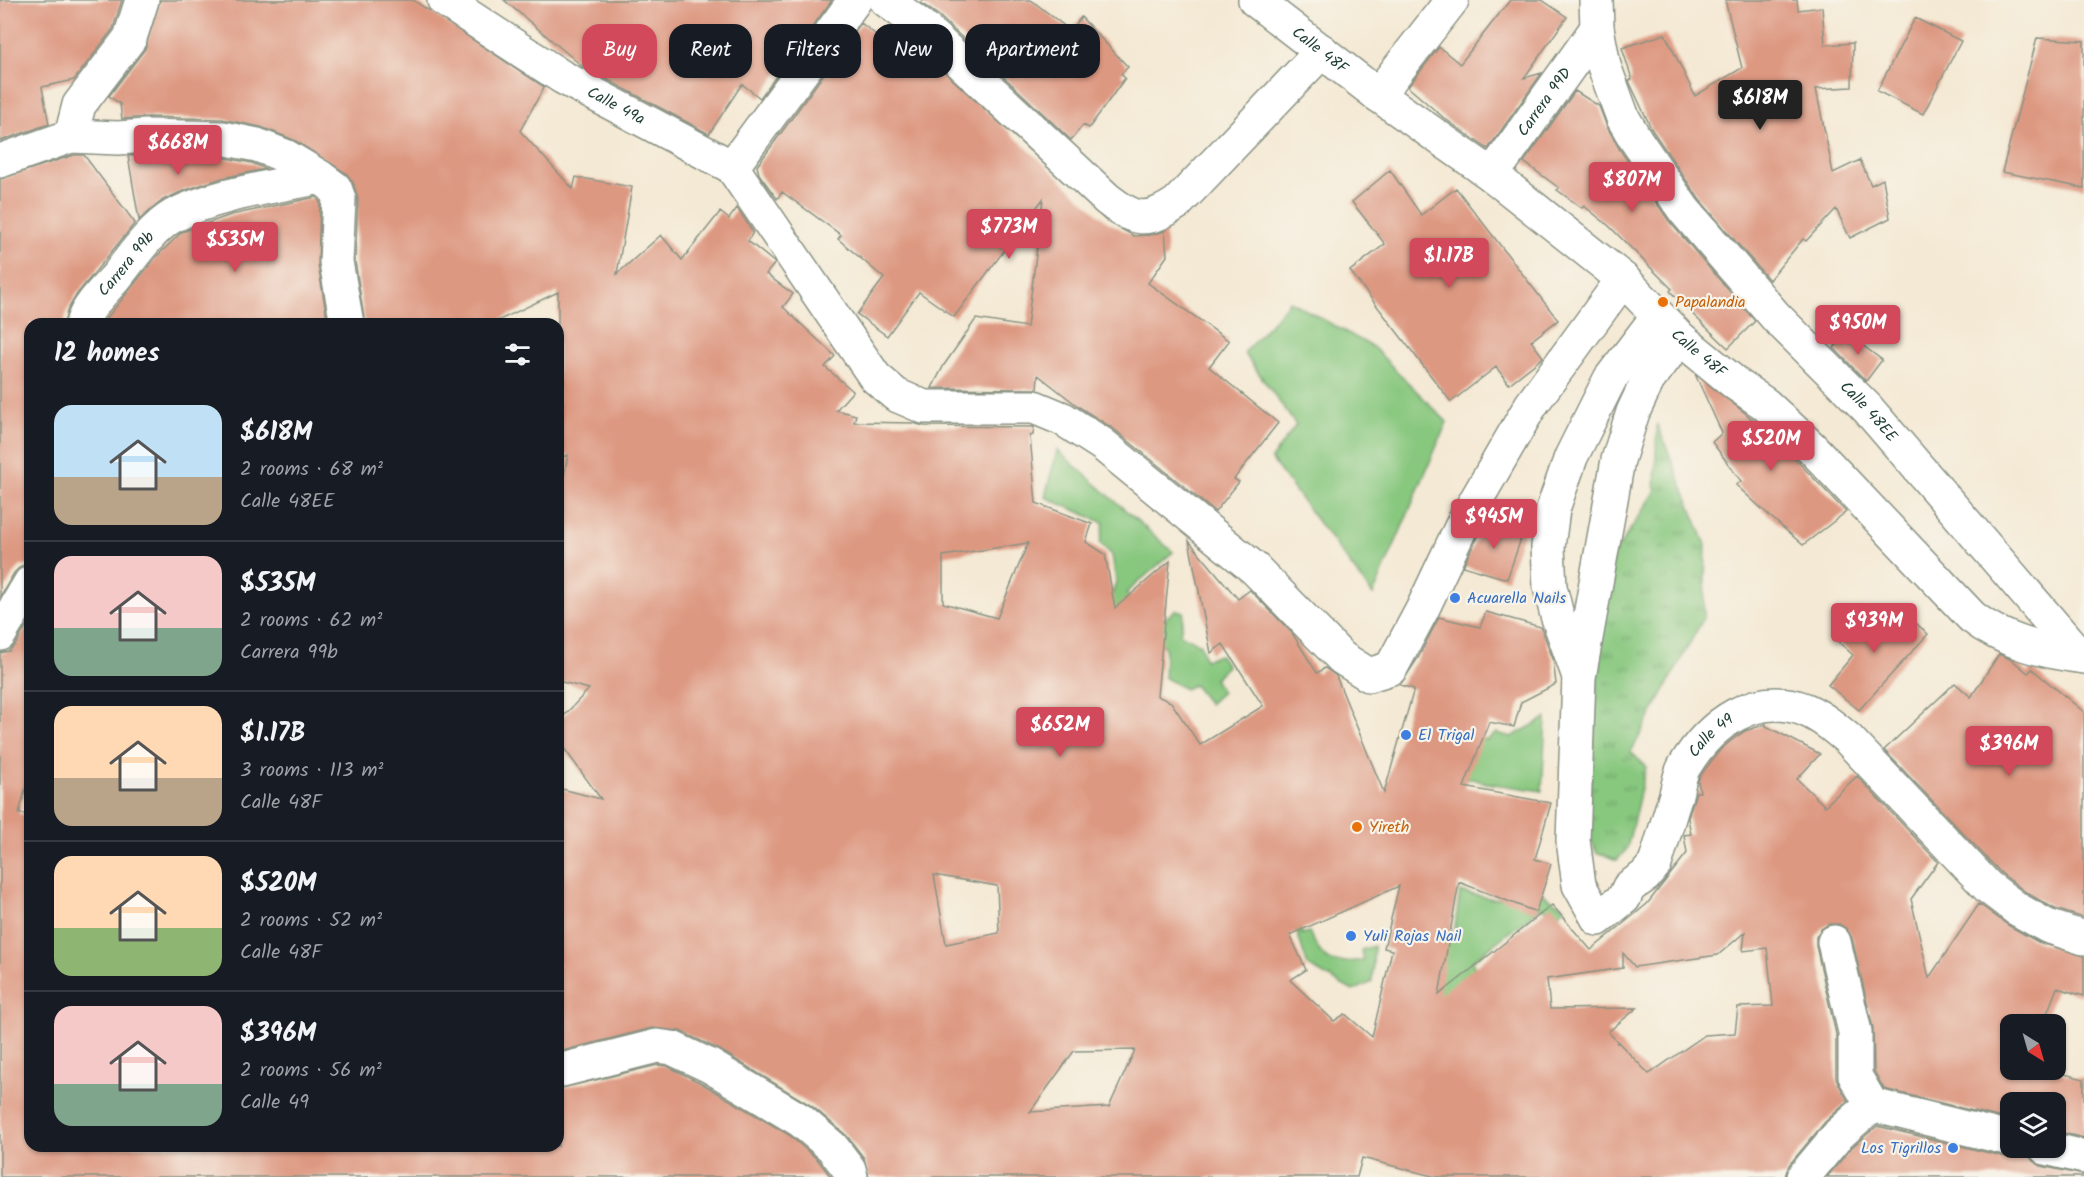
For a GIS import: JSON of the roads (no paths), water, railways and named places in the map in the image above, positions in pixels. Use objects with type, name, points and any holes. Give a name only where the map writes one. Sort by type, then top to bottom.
[{"type":"street","points":[[71,136],[79,105],[130,38],[142,0]]},
{"type":"street","points":[[855,0],[732,167],[875,377],[896,396],[924,407],[1034,407],[1063,419],[1102,444],[1256,569],[1342,658],[1369,675],[1391,668],[1464,521],[1531,405],[1623,279]]},
{"type":"street","points":[[886,0],[941,44],[1107,199],[1135,217],[1150,218],[1177,203],[1322,51]]},
{"type":"street","name":"Calle 48F","points":[[1255,0],[1378,95],[1492,175],[1623,279],[1669,327],[1736,384],[1765,404],[1812,447],[1972,617],[1988,629],[2026,646],[2082,657]]},
{"type":"street","points":[[1378,95],[1452,0]]},
{"type":"street","name":"Calle 49a","points":[[456,3],[562,78],[732,167]]},
{"type":"street","name":"Carrera 99D","points":[[1492,175],[1597,14]]},
{"type":"street","name":"Calle 48EE","points":[[1597,14],[1604,66],[1623,118],[1684,210],[1776,316],[1868,408],[2082,657]]},
{"type":"street","points":[[0,161],[71,136],[222,138],[257,145],[285,156],[335,188],[339,199],[336,262],[346,318]]},
{"type":"street","name":"Carrera 99b","points":[[84,318],[149,237],[172,217],[213,200],[320,177]]},
{"type":"street","name":"Calle 49","points":[[1579,677],[1557,615],[1550,587],[1548,547],[1553,509],[1570,457],[1610,379],[1669,327]]},
{"type":"street","name":"Calle 49","points":[[1669,327],[1633,412],[1618,459],[1579,677],[1573,840],[1579,885],[1598,919],[1624,898],[1629,888],[1645,876],[1655,864],[1683,769],[1711,733],[1729,718],[1745,709],[1784,704],[1806,710],[1817,716],[1848,739],[1988,887],[2017,909],[2047,926],[2084,938]]},
{"type":"street","points":[[0,634],[24,593]]},
{"type":"street","points":[[1834,942],[1855,1032],[1855,1076],[1872,1104],[2000,1136]]},
{"type":"street","points":[[564,1069],[657,1046],[672,1048],[710,1066],[800,1120],[832,1147],[849,1169],[852,1177]]},
{"type":"street","points":[[1803,1177],[1839,1134],[1872,1104]]},
{"type":"street","points":[[2066,1153],[2084,1157]]},
{"type":"place","name":"Papalandia","points":[[1663,302]]},
{"type":"place","name":"Acuarella Nails","points":[[1455,598]]},
{"type":"place","name":"El Trigal","points":[[1406,735]]},
{"type":"place","name":"Yireth","points":[[1357,827]]},
{"type":"place","name":"Yuli Rojas Nail","points":[[1351,936]]},
{"type":"place","name":"Los Tigrillos","points":[[1953,1148]]}]
